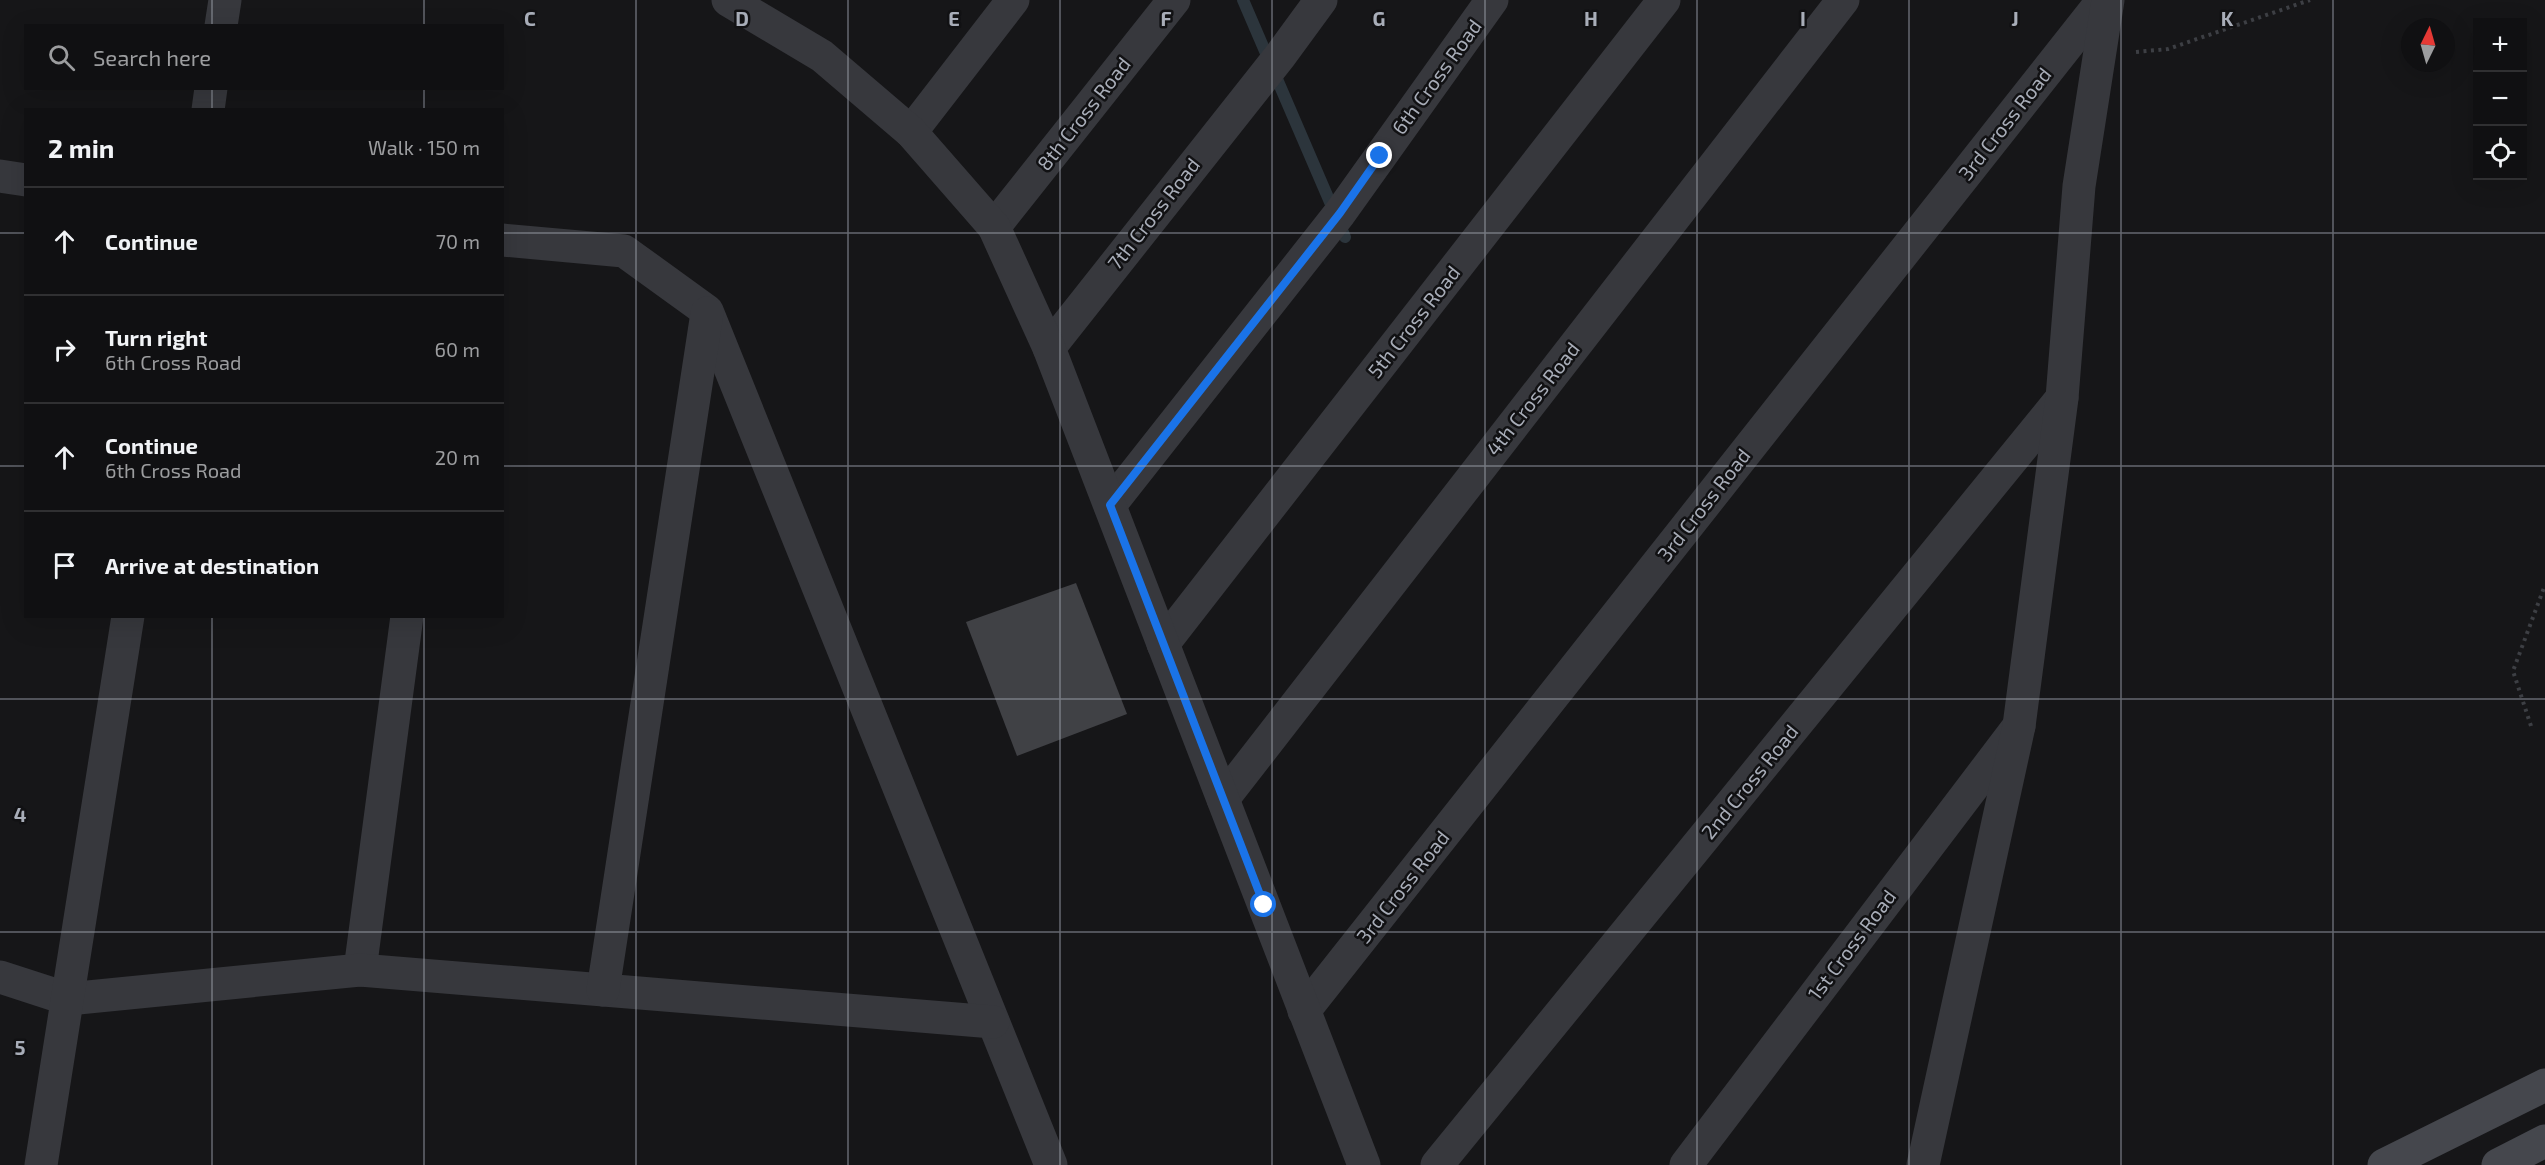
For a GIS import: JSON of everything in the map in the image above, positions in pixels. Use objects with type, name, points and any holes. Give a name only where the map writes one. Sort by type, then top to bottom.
[{"type":"main road","points":[[2384,1165],[2545,1085]]},
{"type":"main road","points":[[2498,1165],[2545,1141]]},
{"type":"street","points":[[221,24],[225,0]]},
{"type":"street","points":[[728,0],[822,56],[911,132],[994,227],[1049,348],[1364,1165]]},
{"type":"street","points":[[911,132],[1013,0]]},
{"type":"street","name":"8th Cross Road","points":[[994,227],[1174,0]]},
{"type":"street","name":"7th Cross Road","points":[[1049,348],[1322,0]]},
{"type":"street","name":"6th Cross Road","points":[[1110,505],[1331,225],[1492,0]]},
{"type":"street","name":"5th Cross Road","points":[[1163,644],[1664,0]]},
{"type":"street","name":"4th Cross Road","points":[[1223,799],[1844,0]]},
{"type":"street","name":"3rd Cross Road","points":[[1305,1011],[2103,0]]},
{"type":"street","points":[[1923,1165],[2019,726],[2062,398],[2079,186],[2108,0]]},
{"type":"street","points":[[208,108],[211,90]]},
{"type":"street","points":[[0,176],[24,180]]},
{"type":"street","points":[[504,240],[624,252],[707,311],[1051,1165]]},
{"type":"street","points":[[603,990],[707,311]]},
{"type":"street","name":"2nd Cross Road","points":[[1437,1165],[2062,398]]},
{"type":"street","points":[[41,1165],[128,618]]},
{"type":"street","points":[[360,970],[407,618]]},
{"type":"street","name":"1st Cross Road","points":[[1686,1165],[2019,726]]},
{"type":"street","points":[[0,977],[68,999],[360,970],[993,1022]]},
{"type":"path","points":[[2100,55],[2168,49],[2310,0]]},
{"type":"path","points":[[2531,726],[2513,670],[2545,585]]},
{"type":"building","points":[[1076,583],[1127,714],[1017,756],[966,622]]},
{"type":"waterway","points":[[1243,0],[1345,237]]},
{"type":"route","points":[[1264,905],[1110,505],[1340,213],[1380,156]]}]
